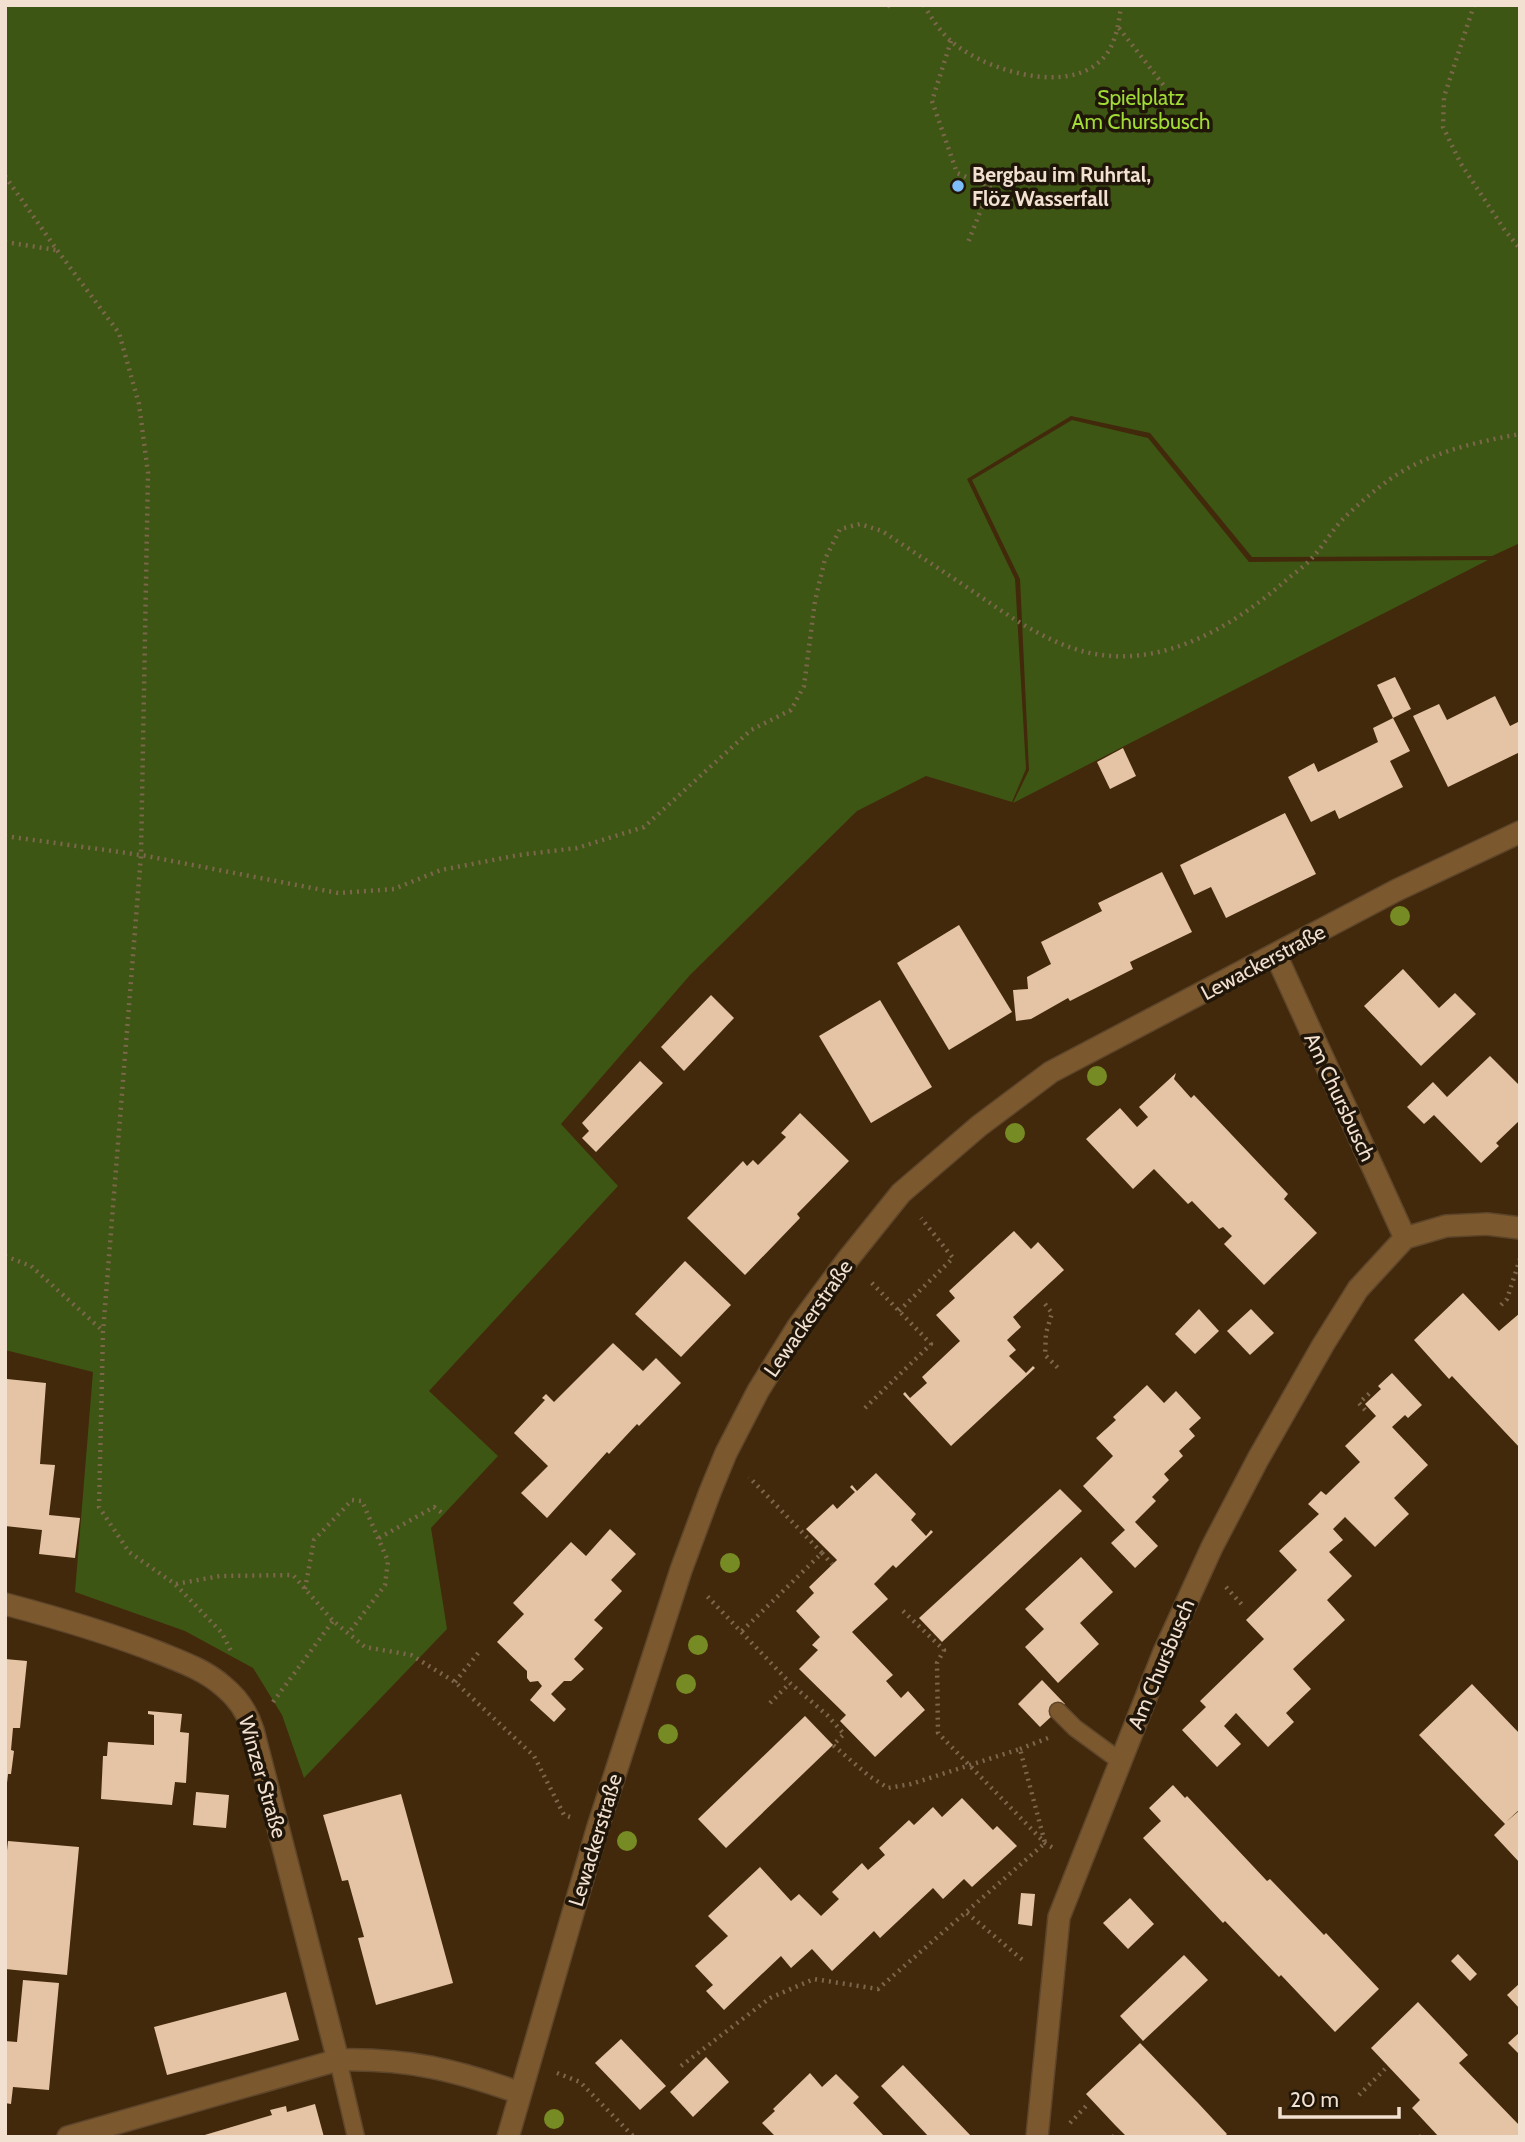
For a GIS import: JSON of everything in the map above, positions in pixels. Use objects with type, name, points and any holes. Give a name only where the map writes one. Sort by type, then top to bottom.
[{"type":"street","name":"Lewackerstraße","points":[[508,2137],[597,1830],[681,1570],[726,1452],[758,1391],[797,1328],[848,1259],[901,1193],[979,1126],[1051,1072],[1397,890],[1520,832]]},
{"type":"street","name":"Am Chursbusch","points":[[1037,2137],[1059,1917],[1120,1761],[1187,1599],[1282,1415],[1358,1289],[1405,1238],[1276,955]]},
{"type":"street","points":[[1405,1238],[1446,1226],[1487,1224],[1520,1228]]},
{"type":"street","name":"Winzer Straße","points":[[5,1604],[123,1637],[183,1662],[221,1684],[237,1699],[247,1713],[253,1730],[338,2060]]},
{"type":"street","points":[[68,2137],[338,2060],[379,2059],[446,2069],[520,2093]]},
{"type":"lane","points":[[1058,1711],[1075,1728],[1120,1761]]},
{"type":"lane","points":[[338,2060],[356,2137]]},
{"type":"path","points":[[925,5],[939,29],[962,50],[1000,69],[1033,76],[1067,75],[1086,70],[1099,62],[1119,27],[1121,5]]},
{"type":"path","points":[[1474,5],[1444,97],[1443,127],[1461,164],[1520,249]]},
{"type":"path","points":[[1119,27],[1165,87]]},
{"type":"path","points":[[951,41],[932,100],[957,173],[990,187],[967,245]]},
{"type":"path","points":[[5,176],[119,333],[139,404],[148,473],[141,855],[103,1332],[99,1507],[130,1552],[175,1584],[222,1633],[245,1681],[237,1699]]},
{"type":"path","points":[[5,242],[57,250]]},
{"type":"path","points":[[5,836],[141,855],[338,893],[394,889],[441,870],[519,855],[577,848],[644,827],[751,730],[791,710],[804,686],[815,601],[825,559],[840,529],[860,524],[882,531],[1006,614],[1042,635],[1070,647],[1098,656],[1147,656],[1214,632],[1243,615],[1312,558],[1342,521],[1381,485],[1403,471],[1471,443],[1520,434]]},
{"type":"path","points":[[899,1311],[953,1258],[901,1193]]},
{"type":"path","points":[[5,1255],[30,1266],[103,1332]]},
{"type":"path","points":[[848,1259],[931,1344],[865,1408]]},
{"type":"path","points":[[1501,1305],[1507,1299],[1520,1259]]},
{"type":"path","points":[[1045,1304],[1052,1313],[1046,1333],[1045,1355],[1061,1371]]},
{"type":"path","points":[[1365,1410],[1359,1403],[1371,1392]]},
{"type":"path","points":[[305,1590],[314,1539],[352,1500],[362,1501],[388,1561],[385,1585],[348,1634]]},
{"type":"path","points":[[776,1506],[832,1564]]},
{"type":"path","points":[[379,1538],[434,1507],[445,1516]]},
{"type":"path","points":[[742,1631],[821,1553]]},
{"type":"path","points":[[681,1570],[790,1683],[827,1715],[844,1734],[833,1745],[869,1776],[888,1788],[911,1784],[1020,1749],[1045,1843]]},
{"type":"path","points":[[175,1584],[220,1576],[293,1575],[332,1621],[365,1647],[411,1655],[455,1682],[534,1756],[564,1815],[597,1830]]},
{"type":"path","points":[[903,1611],[944,1650],[937,1663],[938,1733],[1045,1843],[1081,1865]]},
{"type":"path","points":[[253,1730],[332,1621]]},
{"type":"path","points":[[455,1682],[479,1652]]},
{"type":"path","points":[[770,1703],[790,1683]]},
{"type":"path","points":[[681,2066],[770,1998],[814,1979],[878,1989],[1045,1843]]},
{"type":"path","points":[[967,1913],[1052,1985]]},
{"type":"path","points":[[529,2062],[580,2082],[634,2137]]},
{"type":"path","points":[[1359,2095],[1385,2069]]},
{"type":"path","points":[[1067,2126],[1089,2103]]},
{"type":"path","points":[[1113,2137],[1118,2132]]},
{"type":"green space","name":"Spielplatz Am Chursbusch","points":[[5,5],[1520,5],[1520,543],[1492,556],[1252,557],[1150,433],[1071,416],[967,479],[1015,579],[1026,769],[1012,802],[926,776],[857,811],[690,975],[561,1124],[618,1186],[429,1391],[498,1456],[431,1528],[447,1629],[304,1778],[282,1715],[253,1668],[185,1631],[75,1592],[93,1372],[5,1350]]},
{"type":"green space","points":[[1072,420],[1148,438],[1249,562],[1488,560],[1013,803],[1029,770],[1020,579],[972,480]]},
{"type":"building","points":[[1395,677],[1411,709],[1393,718],[1377,685]]},
{"type":"building","points":[[1495,696],[1510,726],[1520,721],[1520,752],[1448,787],[1413,716],[1439,704],[1447,720]]},
{"type":"building","points":[[1393,718],[1410,751],[1390,761],[1403,787],[1339,819],[1335,810],[1311,822],[1288,777],[1314,763],[1318,772],[1378,742],[1373,728]]},
{"type":"building","points":[[1123,748],[1136,776],[1110,789],[1097,762]]},
{"type":"building","points":[[1285,813],[1316,874],[1226,918],[1211,887],[1194,895],[1180,865]]},
{"type":"building","points":[[1162,872],[1192,932],[1130,962],[1133,969],[1070,1001],[1068,998],[1031,1019],[1016,1021],[1013,990],[1028,989],[1027,977],[1051,964],[1041,942],[1102,911],[1098,903]]},
{"type":"building","points":[[959,925],[1012,1012],[949,1050],[897,963]]},
{"type":"building","points":[[1403,969],[1439,1008],[1455,993],[1476,1014],[1421,1066],[1364,1006]]},
{"type":"building","points":[[711,995],[734,1018],[684,1071],[661,1047]]},
{"type":"building","points":[[880,1000],[932,1087],[871,1123],[819,1036]]},
{"type":"building","points":[[1490,1056],[1520,1086],[1520,1120],[1496,1143],[1499,1146],[1481,1163],[1434,1115],[1424,1124],[1407,1107],[1433,1082],[1447,1097]]},
{"type":"building","points":[[640,1061],[663,1083],[596,1152],[582,1138],[589,1131],[582,1123]]},
{"type":"building","points":[[1176,1073],[1174,1079],[1191,1098],[1194,1095],[1288,1194],[1284,1199],[1317,1233],[1264,1285],[1224,1244],[1232,1236],[1223,1227],[1219,1229],[1192,1201],[1188,1204],[1154,1169],[1133,1189],[1086,1139],[1120,1108],[1137,1127],[1148,1117],[1139,1107]]},
{"type":"building","points":[[800,1113],[849,1161],[797,1214],[800,1218],[745,1275],[687,1218],[743,1161],[747,1166],[753,1160],[758,1165],[786,1137],[781,1133]]},
{"type":"building","points":[[1014,1231],[1031,1249],[1038,1242],[1064,1270],[1013,1317],[1021,1327],[1007,1340],[1016,1350],[1009,1356],[1026,1373],[1033,1366],[1035,1368],[951,1446],[903,1394],[905,1392],[910,1398],[927,1383],[922,1377],[960,1341],[936,1315],[955,1298],[949,1291]]},
{"type":"building","points":[[685,1261],[731,1305],[681,1357],[635,1314]]},
{"type":"building","points":[[1463,1293],[1499,1331],[1520,1313],[1520,1448],[1452,1376],[1449,1379],[1414,1340]]},
{"type":"building","points":[[1199,1309],[1219,1331],[1195,1354],[1175,1334]]},
{"type":"building","points":[[1251,1309],[1274,1333],[1250,1355],[1227,1331]]},
{"type":"building","points":[[613,1343],[643,1371],[656,1358],[681,1383],[609,1454],[607,1452],[547,1518],[521,1493],[548,1466],[514,1433],[545,1400],[542,1398],[546,1394],[554,1402]]},
{"type":"building","points":[[1392,1373],[1422,1405],[1408,1418],[1405,1415],[1392,1427],[1428,1465],[1394,1498],[1409,1514],[1375,1547],[1345,1517],[1333,1529],[1343,1540],[1329,1552],[1352,1576],[1327,1600],[1345,1620],[1293,1669],[1311,1689],[1286,1713],[1294,1722],[1268,1747],[1236,1713],[1224,1726],[1241,1744],[1217,1767],[1182,1730],[1206,1707],[1200,1701],[1264,1639],[1246,1620],[1297,1570],[1279,1551],[1319,1514],[1308,1504],[1321,1491],[1326,1495],[1360,1462],[1345,1446],[1376,1416],[1365,1404],[1381,1389],[1378,1386]]},
{"type":"building","points":[[7,1379],[46,1383],[40,1464],[55,1465],[49,1515],[80,1518],[75,1558],[39,1554],[42,1530],[5,1526]]},
{"type":"building","points":[[1147,1385],[1164,1403],[1176,1391],[1201,1418],[1189,1429],[1195,1436],[1179,1451],[1183,1456],[1164,1474],[1169,1480],[1152,1497],[1156,1501],[1135,1522],[1158,1546],[1135,1568],[1111,1543],[1125,1530],[1083,1486],[1113,1456],[1096,1438],[1116,1420],[1113,1417]]},
{"type":"building","points":[[876,1473],[916,1514],[911,1520],[926,1536],[931,1530],[933,1532],[896,1568],[893,1565],[874,1584],[888,1599],[852,1632],[893,1675],[886,1681],[901,1698],[908,1691],[925,1710],[875,1757],[840,1721],[846,1715],[799,1669],[818,1650],[812,1645],[820,1637],[796,1611],[814,1593],[809,1587],[837,1560],[806,1529],[833,1504],[837,1509],[855,1492],[850,1487],[852,1485],[857,1491]]},
{"type":"building","points":[[1060,1489],[1082,1511],[942,1642],[919,1618]]},
{"type":"building","points":[[610,1529],[636,1554],[611,1580],[622,1591],[594,1620],[603,1628],[574,1659],[584,1669],[571,1681],[564,1681],[551,1694],[566,1709],[554,1722],[530,1700],[542,1686],[538,1681],[530,1682],[527,1671],[497,1642],[524,1614],[513,1603],[571,1542],[586,1556]]},
{"type":"building","points":[[1081,1557],[1113,1592],[1080,1623],[1099,1644],[1058,1683],[1025,1647],[1044,1629],[1025,1609]]},
{"type":"building","points":[[5,1659],[27,1661],[20,1728],[13,1728],[11,1750],[14,1751],[7,1783],[5,1783]]},
{"type":"building","points":[[1042,1680],[1065,1704],[1040,1727],[1018,1704]]},
{"type":"building","points":[[1472,1684],[1520,1734],[1520,1809],[1506,1822],[1520,1810],[1520,1863],[1494,1835],[1505,1824],[1419,1735]]},
{"type":"building","points":[[148,1711],[182,1714],[180,1732],[189,1733],[186,1783],[175,1782],[172,1805],[101,1799],[103,1756],[107,1756],[108,1742],[154,1745],[154,1715],[148,1714]]},
{"type":"building","points":[[805,1716],[833,1745],[726,1848],[698,1819]]},
{"type":"building","points":[[1173,1785],[1185,1798],[1187,1796],[1267,1881],[1270,1879],[1324,1935],[1326,1933],[1379,1989],[1335,2032],[1281,1975],[1279,1977],[1225,1921],[1223,1923],[1143,1838],[1161,1821],[1149,1808]]},
{"type":"building","points":[[196,1792],[229,1795],[226,1828],[193,1825]]},
{"type":"building","points":[[401,1794],[453,1983],[376,2005],[358,1938],[364,1937],[348,1880],[342,1881],[323,1815]]},
{"type":"building","points":[[962,1798],[993,1830],[997,1826],[1017,1846],[972,1887],[964,1879],[943,1899],[933,1888],[880,1938],[874,1931],[832,1971],[812,1949],[791,1968],[781,1956],[724,2010],[706,1991],[713,1985],[695,1966],[728,1936],[708,1916],[760,1867],[791,1901],[799,1894],[821,1916],[839,1899],[832,1892],[862,1863],[868,1870],[885,1855],[879,1848],[909,1820],[914,1825],[933,1807],[942,1817]]},
{"type":"building","points":[[8,1841],[79,1847],[67,1975],[5,1969],[5,1870]]},
{"type":"building","points":[[1021,1893],[1035,1894],[1032,1926],[1018,1924]]},
{"type":"building","points":[[1130,1898],[1154,1924],[1128,1949],[1103,1923]]},
{"type":"building","points":[[1458,1954],[1477,1974],[1470,1981],[1451,1961]]},
{"type":"building","points":[[1184,1955],[1208,1980],[1143,2041],[1120,2016]]},
{"type":"building","points":[[23,1980],[59,1983],[49,2090],[13,2087],[11,2104],[5,2103],[5,2041],[17,2042]]},
{"type":"building","points":[[1520,1983],[1520,2009],[1507,1995]]},
{"type":"building","points":[[286,1992],[299,2040],[167,2075],[154,2027]]},
{"type":"building","points":[[1418,2002],[1468,2055],[1459,2063],[1520,2126],[1520,2137],[1439,2137],[1412,2108],[1420,2100],[1371,2048]]},
{"type":"building","points":[[1520,2032],[1520,2055],[1508,2043]]},
{"type":"building","points":[[621,2039],[666,2086],[640,2110],[595,2063]]},
{"type":"building","points":[[1140,2043],[1227,2134],[1224,2137],[1127,2137],[1086,2094]]},
{"type":"building","points":[[706,2057],[729,2082],[693,2117],[670,2092]]},
{"type":"building","points":[[903,2065],[972,2137],[929,2137],[881,2086]]},
{"type":"building","points":[[810,2073],[822,2087],[836,2074],[859,2097],[853,2103],[885,2137],[775,2136],[762,2123]]},
{"type":"building","points":[[315,2104],[324,2137],[198,2137],[272,2115],[270,2110],[286,2106],[287,2112]]},
{"type":"place","name":"Bergbau im Ruhrtal, Flöz Wasserfall","points":[[958,186]]}]
